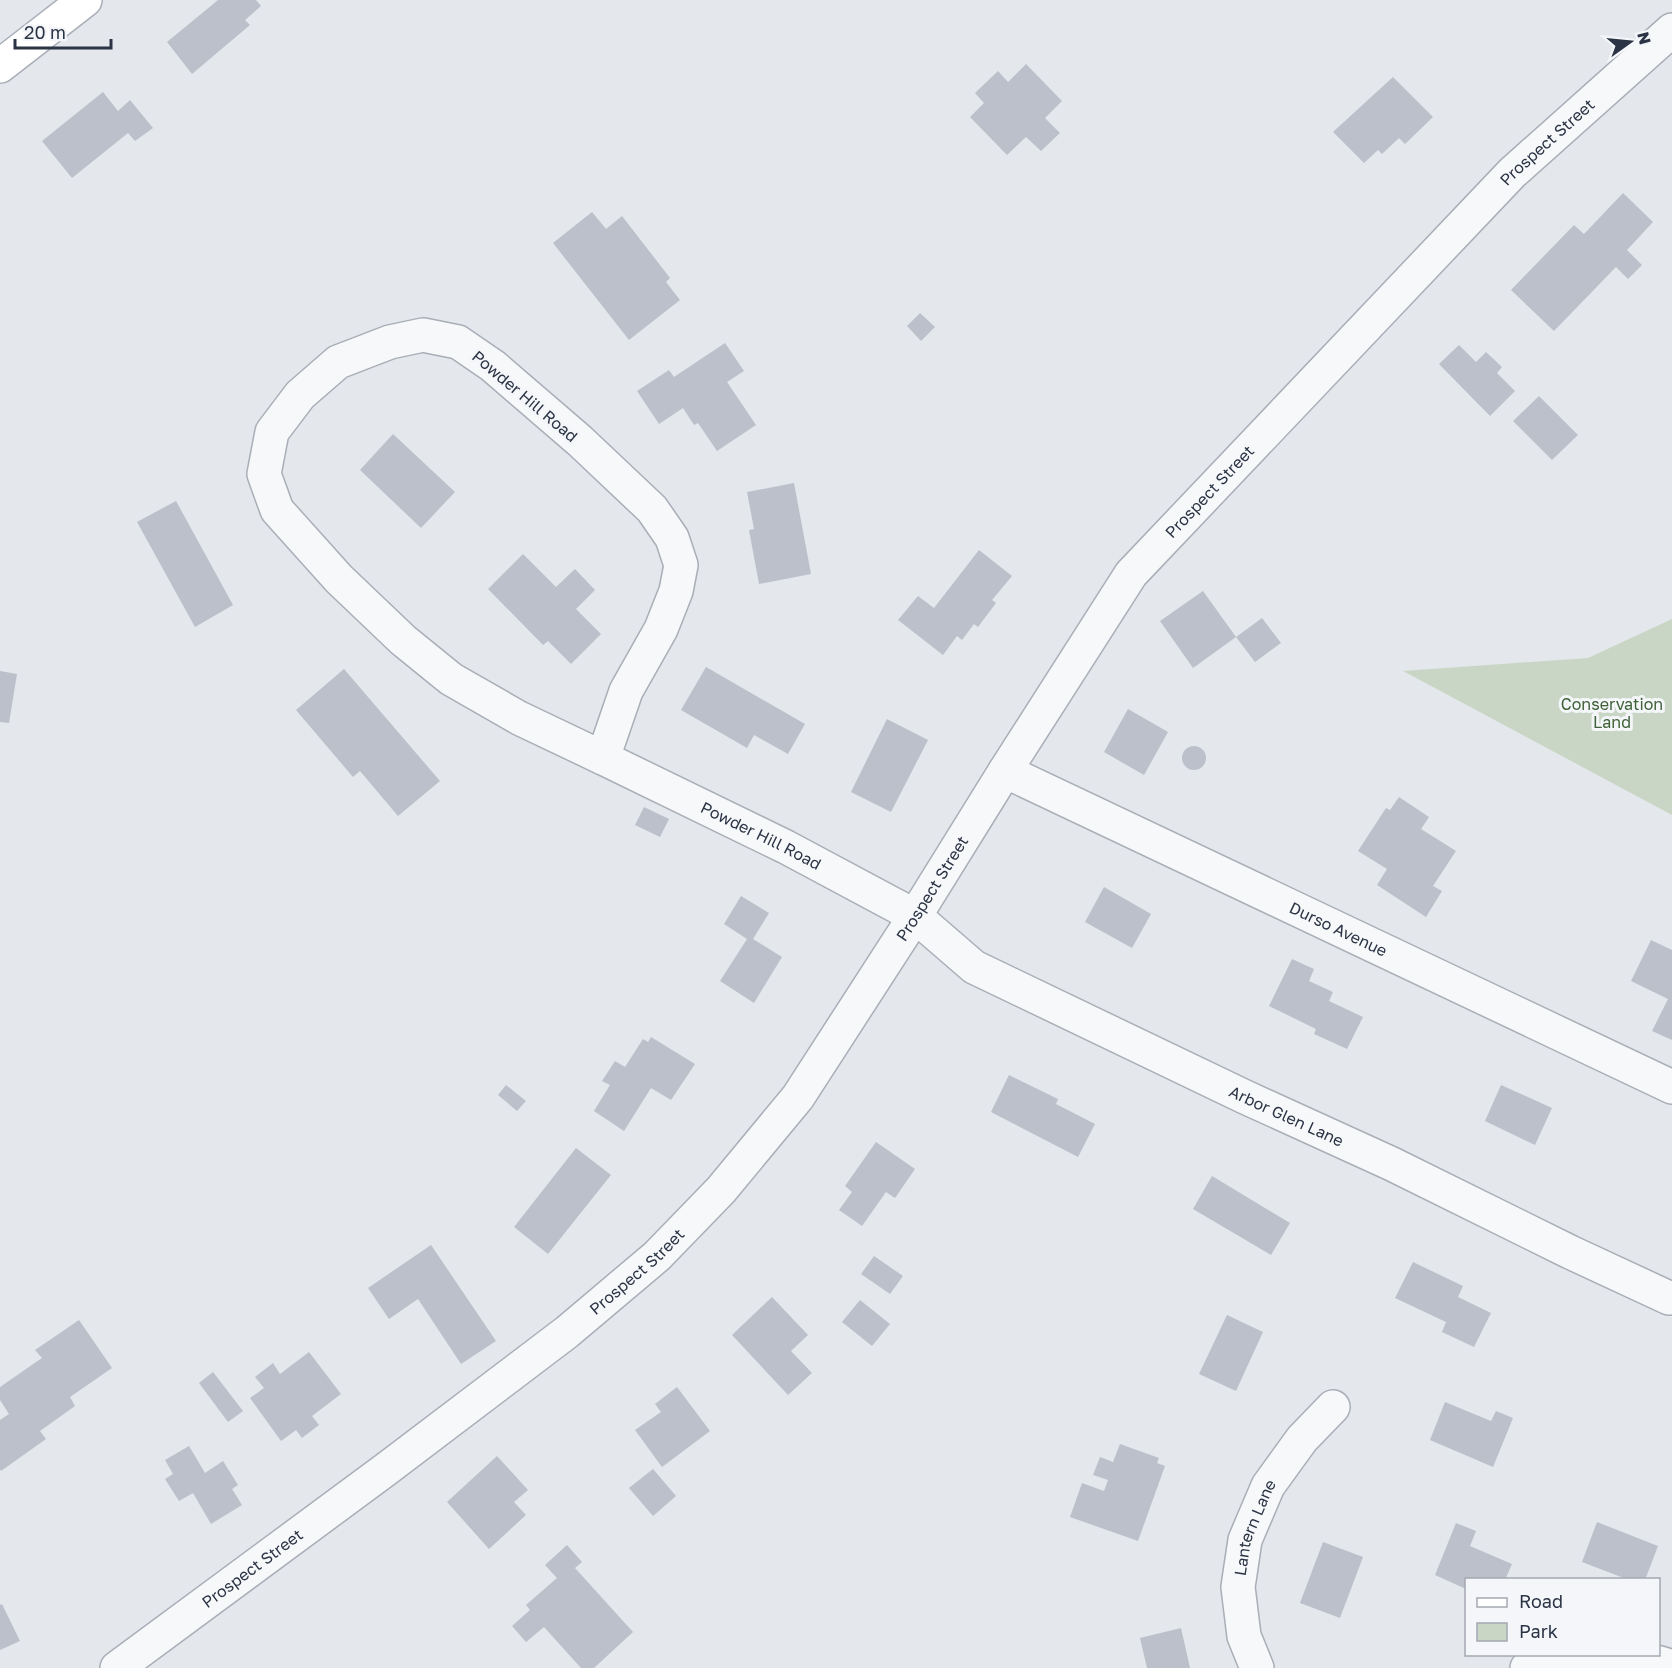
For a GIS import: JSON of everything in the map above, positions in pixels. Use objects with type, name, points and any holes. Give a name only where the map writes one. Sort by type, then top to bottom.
[{"type":"main road","points":[[0,66],[85,0]]},
{"type":"street","name":"Prospect Street","points":[[117,1668],[558,1339],[657,1256],[721,1190],[798,1097],[1131,574],[1512,173],[1672,30]]},
{"type":"street","name":"Powder Hill Road","points":[[603,758],[626,691],[661,629],[676,591],[681,565],[672,538],[652,509],[580,441],[493,366],[458,342],[423,335],[390,342],[338,362],[300,395],[272,432],[264,474],[277,510],[339,579],[403,640],[451,679],[519,718],[786,847],[915,916]]},
{"type":"street","name":"Durso Avenue","points":[[1005,771],[1672,1087]]},
{"type":"street","name":"Arbor Glen Lane","points":[[915,916],[974,967],[1245,1097],[1392,1164],[1669,1298]]},
{"type":"street","name":"Lantern Lane","points":[[1257,1668],[1244,1636],[1238,1587],[1245,1540],[1268,1486],[1302,1439],[1333,1407]]},
{"type":"street","points":[[1527,1668],[1541,1662],[1587,1657],[1631,1657],[1672,1666]]},
{"type":"green space","name":"Conservation Land","points":[[1672,619],[1672,815],[1403,671],[1588,658]]},
{"type":"building","points":[[218,0],[256,0],[261,6],[245,20],[250,25],[192,74],[167,42]]},
{"type":"building","points":[[1026,64],[1062,101],[1045,118],[1060,133],[1041,151],[1026,137],[1007,155],[970,117],[984,103],[975,93],[998,71],[1008,82]]},
{"type":"building","points":[[1393,77],[1433,117],[1405,144],[1399,138],[1382,154],[1378,150],[1364,163],[1333,132]]},
{"type":"building","points":[[103,92],[118,111],[130,100],[153,128],[135,141],[128,133],[72,178],[42,141]]},
{"type":"building","points":[[1623,193],[1653,222],[1627,250],[1642,265],[1628,279],[1616,267],[1554,331],[1511,290],[1574,225],[1584,234]]},
{"type":"building","points":[[592,212],[606,229],[622,216],[670,278],[666,282],[680,300],[629,340],[553,243]]},
{"type":"building","points":[[920,313],[935,327],[921,341],[907,326]]},
{"type":"building","points":[[725,343],[744,371],[727,382],[756,425],[717,451],[698,423],[694,425],[683,408],[659,424],[637,391],[669,370],[674,377]]},
{"type":"building","points":[[1459,345],[1476,362],[1486,352],[1502,367],[1497,373],[1515,391],[1490,416],[1439,364]]},
{"type":"building","points":[[1539,396],[1578,435],[1552,460],[1513,421]]},
{"type":"building","points":[[393,434],[455,492],[421,528],[360,470]]},
{"type":"building","points":[[794,483],[811,574],[759,584],[749,530],[754,529],[747,492]]},
{"type":"building","points":[[176,501],[233,605],[195,627],[137,522]]},
{"type":"building","points":[[979,550],[1012,576],[992,600],[996,603],[978,627],[974,624],[962,640],[957,636],[943,655],[898,620],[918,596],[934,608]]},
{"type":"building","points":[[523,554],[556,587],[575,569],[595,590],[576,609],[601,634],[571,664],[548,641],[543,645],[488,589]]},
{"type":"building","points":[[1203,591],[1236,637],[1193,668],[1160,621]]},
{"type":"building","points":[[1262,618],[1281,643],[1255,662],[1236,637]]},
{"type":"building","points":[[706,667],[805,724],[788,754],[754,735],[747,748],[681,710]]},
{"type":"building","points":[[344,669],[440,781],[398,816],[360,771],[353,777],[296,710]]},
{"type":"building","points":[[0,671],[17,674],[9,723],[0,722]]},
{"type":"building","points":[[1128,709],[1168,732],[1144,775],[1104,752]]},
{"type":"building","points":[[887,719],[928,740],[891,812],[851,792]]},
{"type":"building","points":[[1194,746],[1203,749],[1206,758],[1203,767],[1194,770],[1185,767],[1182,758],[1185,749]]},
{"type":"building","points":[[1399,797],[1429,817],[1421,829],[1456,851],[1433,886],[1442,891],[1426,917],[1377,885],[1387,869],[1358,851],[1386,808],[1390,810]]},
{"type":"building","points":[[644,807],[669,819],[660,837],[635,825]]},
{"type":"building","points":[[1104,887],[1151,914],[1132,948],[1085,922]]},
{"type":"building","points":[[741,896],[769,913],[753,939],[782,957],[754,1003],[720,981],[747,939],[724,924]]},
{"type":"building","points":[[1651,940],[1672,950],[1672,1040],[1652,1031],[1668,999],[1631,981]]},
{"type":"building","points":[[1292,959],[1314,969],[1309,981],[1333,992],[1329,1001],[1363,1017],[1347,1049],[1314,1034],[1316,1029],[1269,1006]]},
{"type":"building","points":[[651,1037],[695,1064],[671,1100],[651,1088],[624,1131],[594,1111],[610,1085],[602,1081],[615,1061],[625,1067],[643,1039],[648,1042]]},
{"type":"building","points":[[1009,1075],[1058,1099],[1056,1104],[1095,1124],[1078,1157],[991,1112]]},
{"type":"building","points":[[506,1085],[526,1101],[517,1111],[498,1095]]},
{"type":"building","points":[[1501,1085],[1552,1108],[1535,1145],[1485,1121]]},
{"type":"building","points":[[876,1142],[915,1169],[895,1198],[886,1192],[862,1226],[839,1210],[852,1192],[845,1186]]},
{"type":"building","points":[[576,1148],[611,1175],[548,1254],[514,1227]]},
{"type":"building","points":[[1212,1176],[1290,1223],[1271,1255],[1193,1209]]},
{"type":"building","points":[[431,1245],[496,1341],[461,1364],[418,1299],[389,1319],[368,1288]]},
{"type":"building","points":[[874,1256],[903,1276],[890,1294],[861,1274]]},
{"type":"building","points":[[1413,1262],[1463,1286],[1458,1297],[1491,1313],[1474,1347],[1442,1332],[1446,1322],[1395,1298]]},
{"type":"building","points":[[772,1297],[808,1335],[791,1351],[812,1373],[788,1395],[732,1335]]},
{"type":"building","points":[[860,1300],[890,1324],[872,1346],[842,1322]]},
{"type":"building","points":[[1227,1315],[1263,1332],[1236,1391],[1199,1374]]},
{"type":"building","points":[[79,1320],[112,1368],[70,1397],[75,1406],[40,1431],[46,1439],[1,1471],[0,1420],[9,1414],[0,1400],[0,1387],[42,1358],[35,1350]]},
{"type":"building","points":[[309,1352],[341,1394],[312,1416],[319,1425],[302,1438],[296,1430],[281,1441],[250,1398],[264,1388],[255,1377],[273,1363],[280,1374]]},
{"type":"building","points":[[213,1372],[243,1411],[228,1422],[199,1383]]},
{"type":"building","points":[[677,1387],[710,1431],[662,1467],[635,1430],[661,1412],[655,1404]]},
{"type":"building","points":[[1445,1402],[1491,1421],[1496,1411],[1513,1418],[1493,1467],[1430,1440]]},
{"type":"building","points":[[1120,1444],[1159,1458],[1157,1463],[1165,1466],[1138,1541],[1070,1517],[1082,1483],[1104,1491],[1108,1480],[1093,1475],[1100,1457],[1113,1462]]},
{"type":"building","points":[[189,1446],[205,1473],[223,1461],[238,1485],[232,1489],[242,1505],[211,1524],[193,1493],[179,1501],[165,1479],[173,1474],[165,1460]]},
{"type":"building","points":[[497,1456],[528,1490],[514,1502],[526,1515],[489,1549],[447,1502]]},
{"type":"building","points":[[653,1469],[676,1496],[653,1516],[629,1488]]},
{"type":"building","points":[[1597,1522],[1658,1546],[1646,1578],[1624,1578],[1582,1562]]},
{"type":"building","points":[[1456,1523],[1476,1531],[1470,1546],[1512,1564],[1506,1578],[1465,1578],[1465,1589],[1435,1575]]},
{"type":"building","points":[[1323,1542],[1363,1557],[1340,1618],[1300,1603]]},
{"type":"building","points":[[567,1545],[582,1562],[575,1568],[633,1632],[594,1668],[581,1668],[544,1627],[526,1642],[512,1626],[530,1610],[526,1605],[557,1578],[545,1565]]},
{"type":"building","points":[[2,1604],[20,1641],[0,1650],[0,1605]]},
{"type":"building","points":[[1181,1628],[1190,1668],[1147,1668],[1140,1638]]}]
